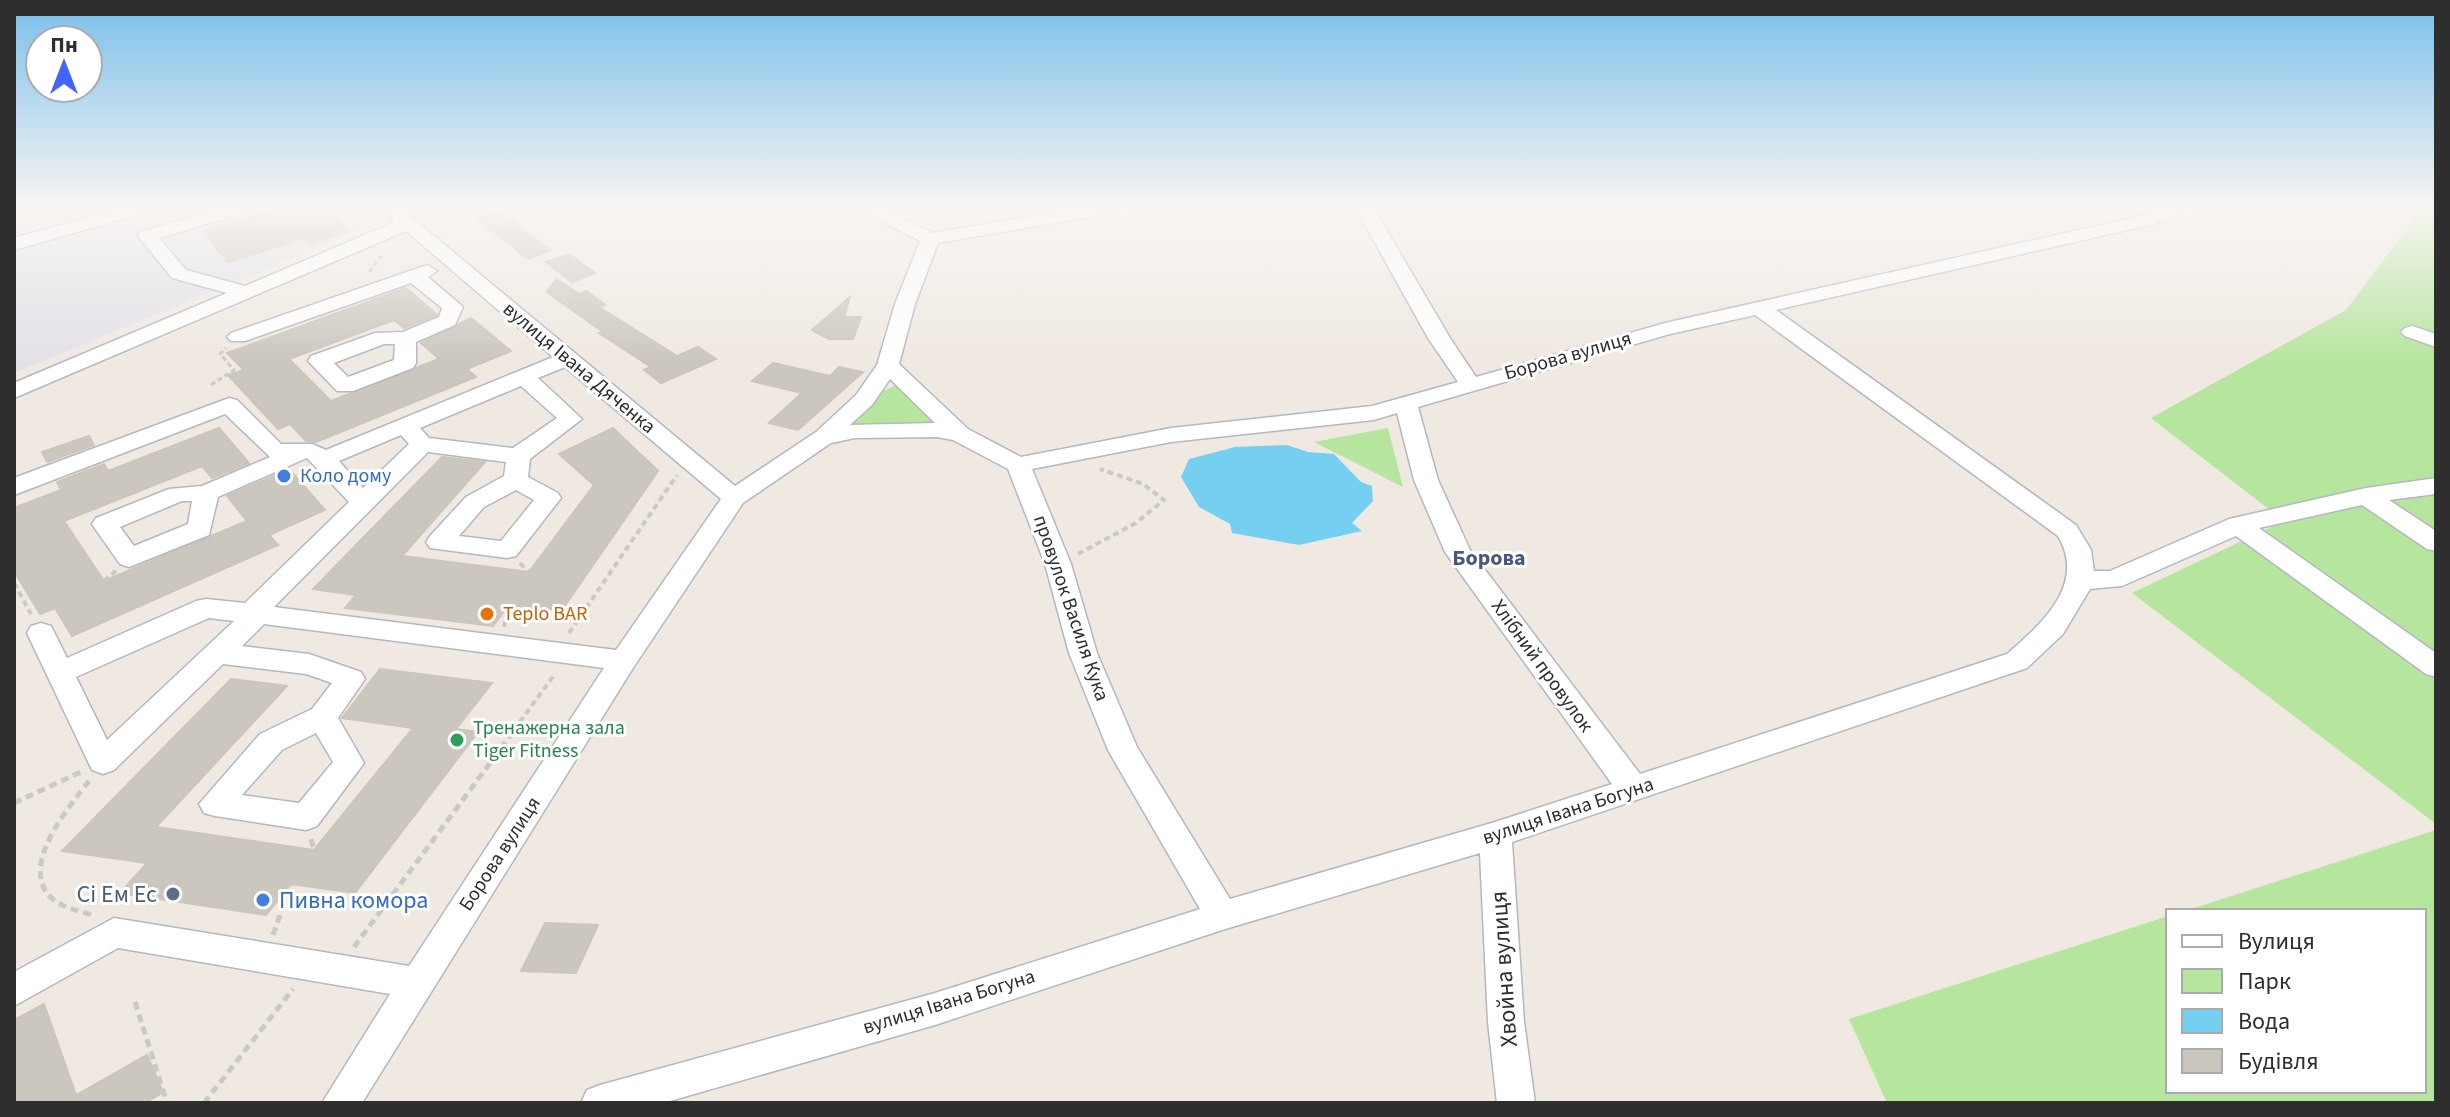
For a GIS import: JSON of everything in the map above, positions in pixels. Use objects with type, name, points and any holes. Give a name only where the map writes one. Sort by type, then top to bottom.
[{"type":"street","points":[[166,259],[179,274],[249,293]]},
{"type":"street","points":[[14,391],[327,259]]},
{"type":"street","name":"вулиця Івана Дяченка","points":[[449,259],[734,498]]},
{"type":"street","name":"Борова вулиця","points":[[341,1103],[623,661],[734,498],[824,437],[864,400],[888,365],[905,304],[922,259]]},
{"type":"street","points":[[1394,259],[1439,338],[1470,384]]},
{"type":"street","name":"Борова вулиця","points":[[888,365],[960,434],[1018,465],[1063,459],[1171,435],[1374,413],[1665,329],[1972,259]]},
{"type":"street","points":[[238,337],[452,262]]},
{"type":"street","points":[[406,339],[448,321],[453,307],[414,276]]},
{"type":"street","points":[[1758,307],[2049,515],[2067,531],[2079,553],[2081,580],[2113,580],[2238,525],[2366,496],[2436,486]]},
{"type":"street","points":[[2412,332],[2436,341]]},
{"type":"street","points":[[206,493],[313,455],[414,435],[524,377],[568,358]]},
{"type":"street","points":[[414,435],[517,468],[571,419],[524,377]]},
{"type":"street","name":"Хлібний провулок","points":[[1406,404],[1426,480],[1458,552],[1634,790]]},
{"type":"street","points":[[14,487],[229,405],[275,451],[313,455],[363,502]]},
{"type":"street","name":"Борова вулиця","points":[[824,437],[855,431],[902,428],[960,434]]},
{"type":"street","points":[[41,633],[103,762],[218,653],[363,502],[414,435]]},
{"type":"street","name":"провулок Василя Кука","points":[[1018,465],[1058,564],[1083,653],[1123,750],[1222,916]]},
{"type":"street","points":[[2366,496],[2436,543]]},
{"type":"street","points":[[2238,525],[2436,667]]},
{"type":"street","name":"вулиця Івана Богуна","points":[[600,1103],[935,1009],[1222,916],[1495,835],[2017,661],[2050,632],[2081,580]]},
{"type":"street","points":[[60,673],[206,608],[623,661]]},
{"type":"street","points":[[218,653],[309,664],[351,679],[322,717]]},
{"type":"street","name":"Хвойна вулиця","points":[[1495,835],[1506,1022],[1516,1103]]},
{"type":"street","points":[[14,990],[114,933],[417,983]]},
{"type":"path","points":[[351,298],[379,259]]},
{"type":"path","points":[[211,385],[234,370],[220,354],[238,337]]},
{"type":"path","points":[[1058,564],[1118,533],[1159,507],[1164,500],[1158,493],[1139,483],[1063,459]]},
{"type":"path","points":[[204,1103],[288,992],[336,970],[564,652],[678,474]]},
{"type":"path","points":[[14,583],[41,633]]},
{"type":"path","points":[[14,803],[103,762]]},
{"type":"path","points":[[103,762],[69,806],[48,840],[37,872],[45,895],[64,910],[112,919],[114,933]]},
{"type":"path","points":[[265,958],[291,884]]},
{"type":"path","points":[[135,1002],[167,1103]]},
{"type":"shaded area","points":[[14,259],[290,259],[14,373]]},
{"type":"green space","points":[[2384,259],[2436,259],[2436,824],[2132,593],[2284,521],[2151,418],[2346,310]]},
{"type":"green space","points":[[901,386],[943,423],[850,425],[883,391]]},
{"type":"green space","points":[[1388,428],[1403,487],[1314,442]]},
{"type":"green space","points":[[2436,830],[2436,1103],[1887,1103],[1849,1019],[2166,917],[2166,1093],[2426,1093],[2426,909],[2191,909]]},
{"type":"water","points":[[1287,445],[1308,452],[1334,454],[1361,482],[1372,486],[1373,501],[1352,523],[1362,531],[1299,545],[1232,533],[1230,524],[1199,507],[1181,477],[1189,459],[1235,447]]},
{"type":"building","points":[[576,259],[595,273],[572,282],[546,262]]},
{"type":"building","points":[[556,279],[579,294],[586,291],[605,305],[599,307],[677,356],[698,347],[716,359],[661,383],[644,370],[651,367],[599,333],[603,332],[547,292]]},
{"type":"building","points":[[406,288],[437,315],[404,328],[394,320],[289,359],[331,401],[439,359],[421,343],[471,318],[511,351],[467,369],[476,377],[316,442],[306,441],[290,424],[278,429],[228,375],[244,370],[227,353]]},
{"type":"building","points":[[850,297],[844,317],[861,317],[853,339],[829,339],[812,330]]},
{"type":"building","points":[[773,363],[830,376],[839,367],[863,372],[798,430],[769,423],[802,393],[752,381]]},
{"type":"building","points":[[219,428],[249,463],[212,478],[202,466],[64,521],[104,581],[247,521],[227,496],[289,469],[325,510],[269,535],[278,545],[72,636],[55,608],[40,614],[14,571],[14,508],[61,490],[57,482],[104,464],[108,471]]},
{"type":"building","points":[[613,428],[658,471],[562,610],[508,606],[493,626],[345,608],[356,595],[313,589],[442,457],[485,462],[402,556],[529,572],[594,485],[559,454]]},
{"type":"building","points":[[89,436],[94,445],[47,462],[42,452]]},
{"type":"building","points":[[380,669],[492,683],[456,729],[478,732],[355,893],[291,884],[266,915],[120,893],[147,863],[62,851],[231,679],[287,686],[156,827],[314,850],[413,728],[342,718]]},
{"type":"building","points":[[545,923],[598,925],[576,973],[521,971]]},
{"type":"building","points":[[44,1004],[76,1095],[147,1055],[163,1092],[145,1103],[14,1103],[14,1020]]},
{"type":"place","name":"Коло дому","points":[[284,476]]},
{"type":"place","name":"Teplo BAR","points":[[487,614]]},
{"type":"place","name":"Тренажерна зала Tiger Fitness","points":[[457,740]]},
{"type":"place","name":"Сі Ем Ес","points":[[173,894]]},
{"type":"place","name":"Пивна комора","points":[[263,900]]},
{"type":"district","name":"Борова","points":[[1489,558]]}]
